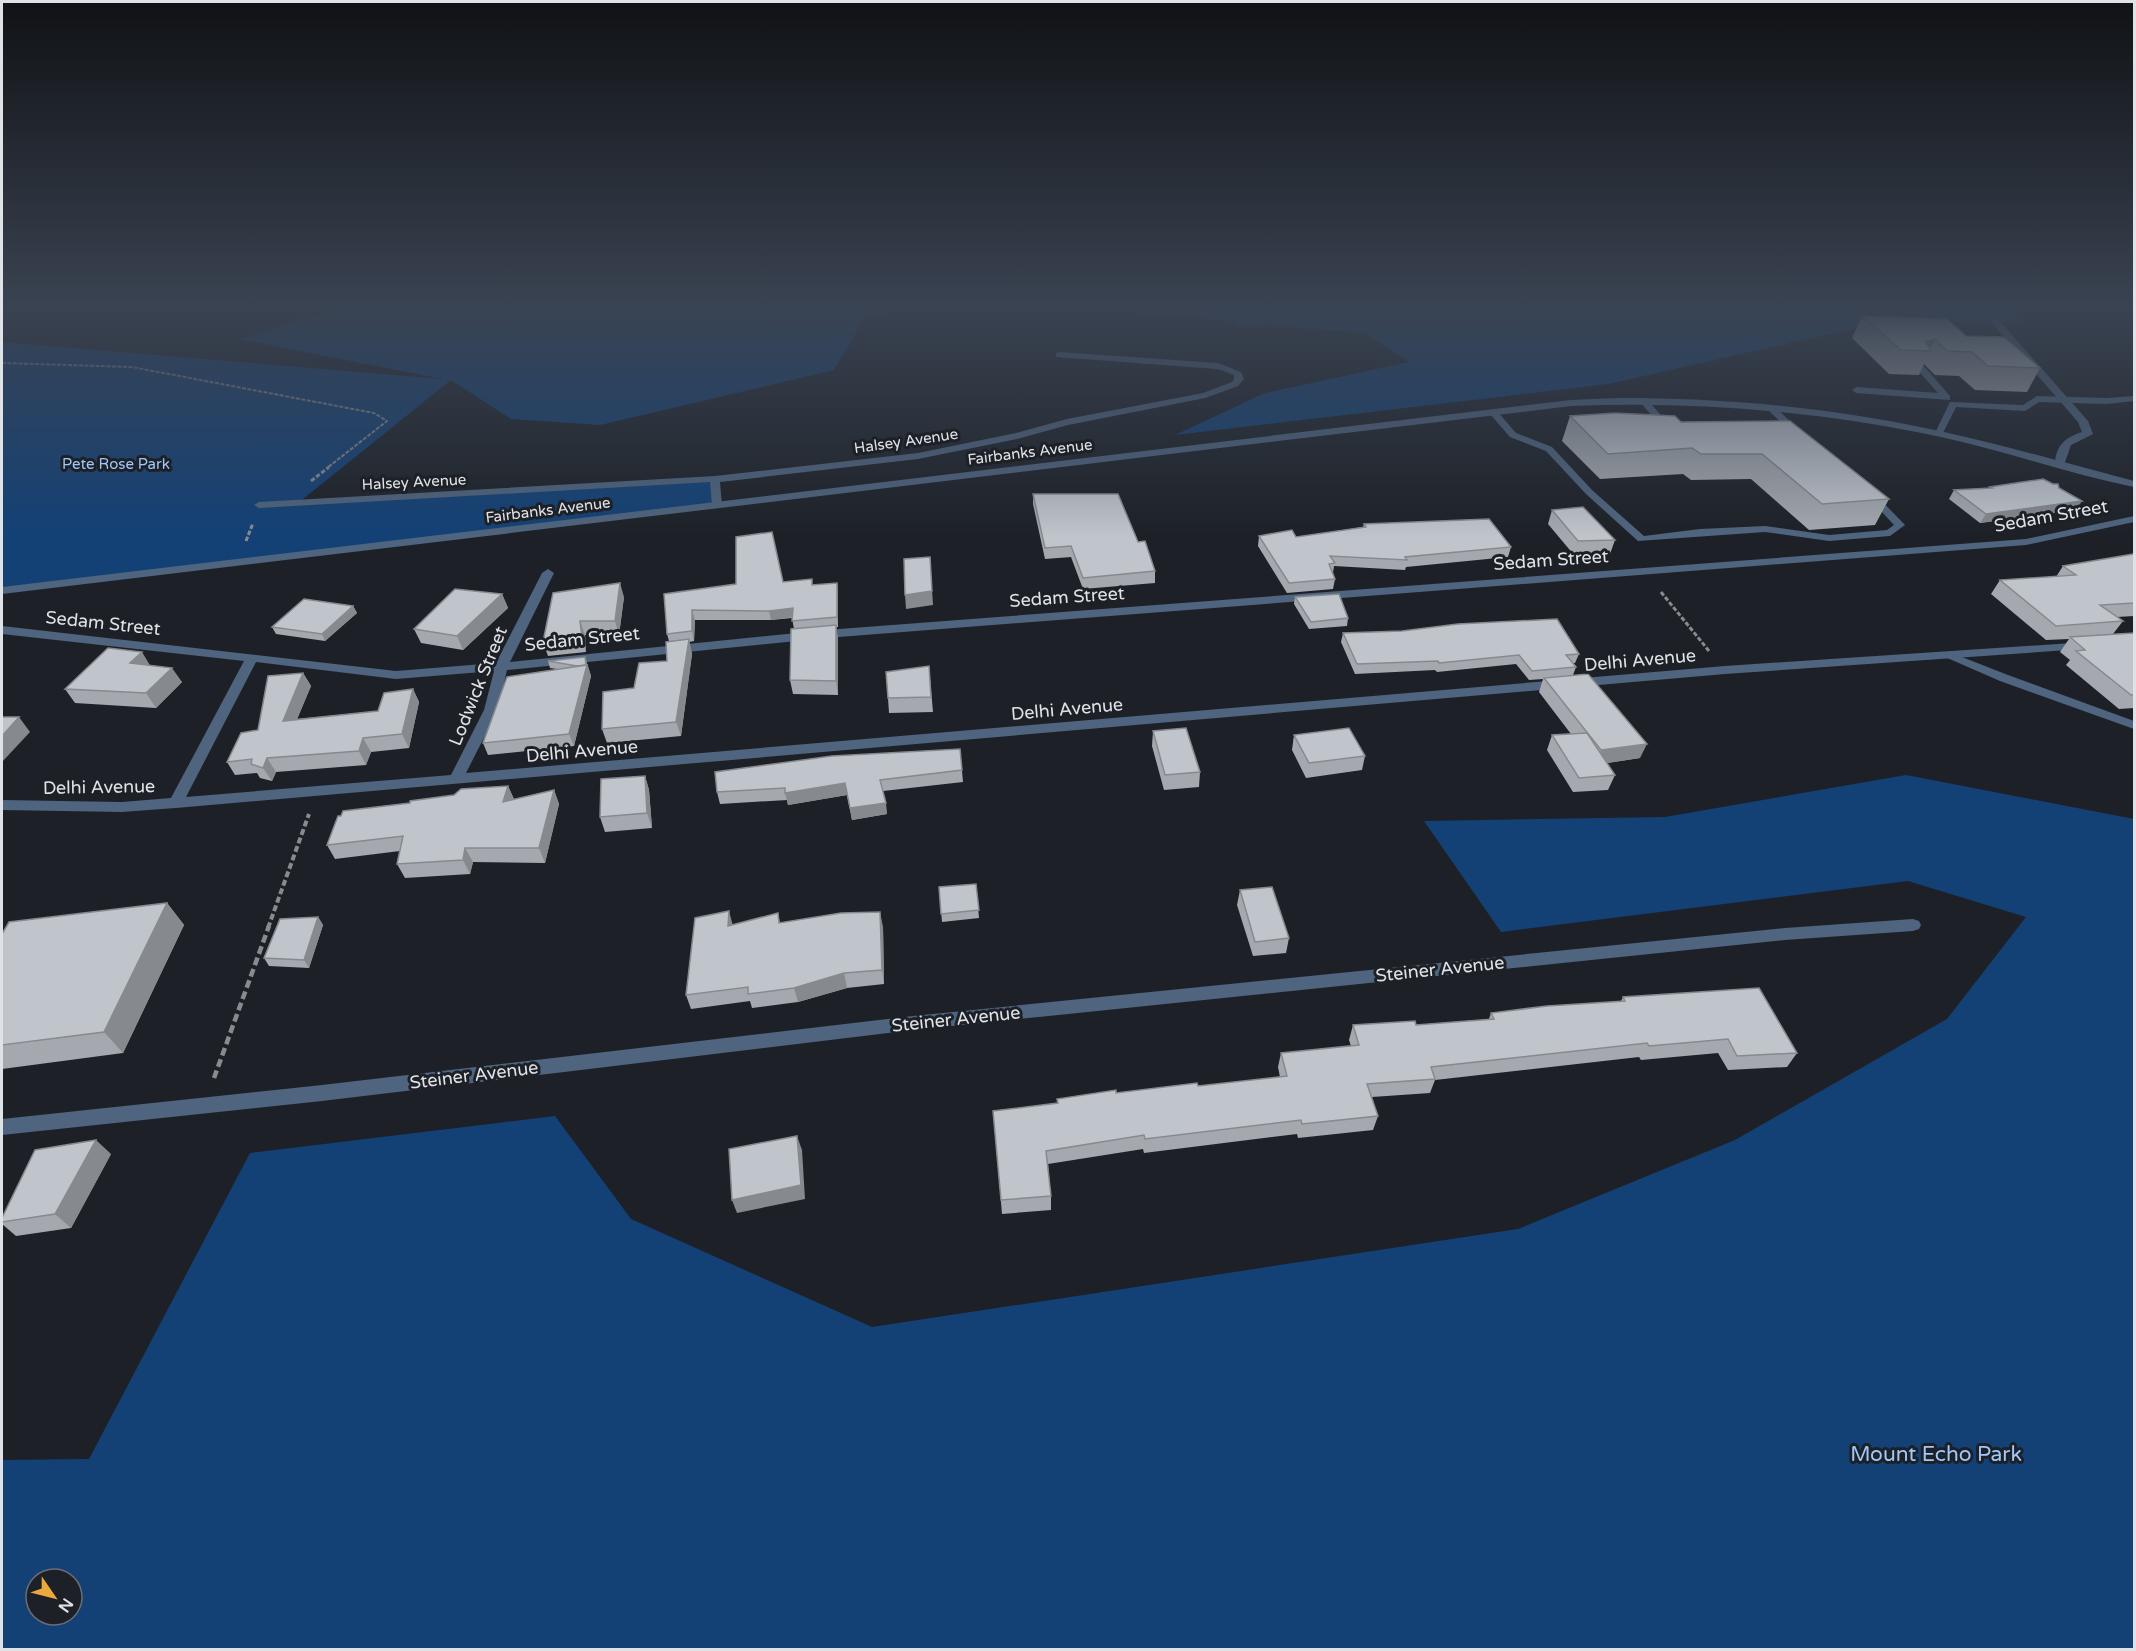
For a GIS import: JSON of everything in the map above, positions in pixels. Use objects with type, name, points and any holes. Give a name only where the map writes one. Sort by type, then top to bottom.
[{"type":"street","name":"Halsey Avenue","points":[[259,505],[716,479],[918,456],[969,447],[1067,422],[1205,395],[1224,389],[1234,382]]},
{"type":"street","points":[[2049,382],[2084,421],[2088,434],[2068,442],[2060,452],[2060,463]]},
{"type":"street","name":"Fairbanks Avenue","points":[[2,591],[1571,403],[1643,400],[1721,403],[1831,415],[1939,433],[2134,484]]},
{"type":"street","name":"Fairbanks Avenue","points":[[2060,463],[2134,475]]},
{"type":"street","points":[[716,479],[717,505]]},
{"type":"street","name":"Sedam Street","points":[[2,630],[396,675],[417,675],[826,633],[2026,542],[2134,519]]},
{"type":"street","name":"Lodwick Street","points":[[456,779],[491,710],[502,665],[548,573]]},
{"type":"street","name":"Delhi Avenue","points":[[2,805],[122,807],[176,803],[1725,670],[2097,644]]},
{"type":"street","points":[[176,803],[252,658]]},
{"type":"street","name":"Steiner Avenue","points":[[2,1126],[205,1105],[925,1022],[1785,934],[1913,925]]},
{"type":"lane","points":[[1933,382],[1953,404],[2025,408],[2037,399],[2134,399]]},
{"type":"lane","points":[[1856,390],[1945,396]]},
{"type":"lane","points":[[1643,400],[1673,434]]},
{"type":"lane","points":[[1939,433],[1953,404]]},
{"type":"lane","points":[[1770,407],[1803,437]]},
{"type":"lane","points":[[1493,412],[1513,435],[1549,449],[1589,492],[1642,539],[1700,531],[1765,529],[1829,538],[1890,533],[1900,525],[1863,488]]},
{"type":"lane","points":[[1782,430],[1794,430]]},
{"type":"lane","points":[[1949,655],[2004,678],[2134,725]]},
{"type":"path","points":[[213,382],[374,412],[387,421],[301,489],[291,504]]},
{"type":"path","points":[[1645,571],[1725,670]]},
{"type":"path","points":[[205,1105],[317,791]]},
{"type":"green space","name":"Pete Rose Park","points":[[2,382],[448,382],[298,503],[715,479],[717,505],[2,591]]},
{"type":"green space","name":"Pete Rose Park","points":[[454,382],[783,382],[600,425],[511,419]]},
{"type":"green space","points":[[1316,382],[1617,382],[1175,435],[1265,393]]},
{"type":"green space","name":"Mount Echo Park","points":[[1906,775],[2134,819],[2134,1649],[2,1649],[2,1460],[89,1459],[250,1153],[555,1116],[631,1219],[872,1327],[1518,1229],[1735,1140],[1947,1019],[2026,917],[1908,881],[1501,932],[1424,821],[1665,817]]},
{"type":"building","points":[[1615,413],[1675,416],[1681,422],[1790,421],[1889,499],[1822,504],[1762,454],[1701,454],[1692,448],[1608,454],[1570,416]]},
{"type":"building","points":[[2043,479],[2058,484],[2059,488],[2082,501],[1986,514],[1954,490],[1992,488],[1990,487]]},
{"type":"building","points":[[1033,494],[1118,494],[1138,542],[1145,541],[1155,571],[1083,578],[1071,546],[1045,548]]},
{"type":"building","points":[[1583,507],[1615,540],[1578,541],[1552,510]]},
{"type":"building","points":[[1489,519],[1511,547],[1405,557],[1407,560],[1330,556],[1335,563],[1329,564],[1335,579],[1289,583],[1259,536],[1292,530],[1296,537],[1366,527],[1364,524]]},
{"type":"building","points":[[772,532],[783,582],[812,579],[812,585],[837,583],[837,617],[792,621],[793,608],[769,611],[692,610],[692,631],[667,634],[664,594],[736,584],[736,537]]},
{"type":"building","points":[[2134,554],[2134,603],[2100,605],[2123,621],[2056,626],[2000,580],[2076,575],[2063,566]]},
{"type":"building","points":[[930,557],[932,591],[905,595],[904,559]]},
{"type":"building","points":[[620,583],[615,621],[580,621],[582,638],[543,642],[553,593]]},
{"type":"building","points":[[455,589],[502,594],[457,636],[414,629]]},
{"type":"building","points":[[1339,594],[1348,618],[1311,622],[1295,597]]},
{"type":"building","points":[[304,599],[353,606],[322,634],[272,627]]},
{"type":"building","points":[[1557,619],[1579,654],[1566,655],[1576,667],[1532,671],[1519,655],[1439,663],[1438,661],[1357,664],[1343,633],[1402,631],[1458,624]]},
{"type":"building","points":[[836,625],[836,681],[790,680],[791,629]]},
{"type":"building","points":[[2134,633],[2134,695],[2131,695],[2076,651],[2085,650],[2070,637]]},
{"type":"building","points":[[689,639],[676,722],[602,729],[603,692],[634,688],[639,663],[667,661],[666,642]]},
{"type":"building","points":[[108,648],[142,652],[130,663],[172,668],[146,693],[65,689]]},
{"type":"building","points":[[585,657],[586,665],[577,666],[548,661]]},
{"type":"building","points":[[587,665],[569,734],[483,743],[507,677]]},
{"type":"building","points":[[929,666],[931,697],[888,698],[886,672]]},
{"type":"building","points":[[303,673],[283,721],[378,711],[384,693],[413,689],[402,734],[363,738],[359,751],[267,758],[263,768],[251,764],[252,759],[227,762],[241,733],[258,730],[268,676]]},
{"type":"building","points":[[1588,674],[1647,744],[1601,750],[1544,678]]},
{"type":"building","points":[[2,717],[19,717],[2,736]]},
{"type":"building","points":[[1186,728],[1200,772],[1165,775],[1153,731]]},
{"type":"building","points":[[1349,728],[1365,756],[1309,763],[1294,735]]},
{"type":"building","points":[[1587,733],[1615,775],[1579,778],[1552,735]]},
{"type":"building","points":[[960,749],[962,770],[880,780],[886,803],[850,808],[845,783],[785,793],[785,788],[717,792],[715,772],[832,756]]},
{"type":"building","points":[[645,776],[647,813],[600,817],[601,779]]},
{"type":"building","points":[[508,786],[503,802],[554,790],[539,848],[465,848],[463,860],[397,864],[403,836],[327,845],[338,816],[341,816],[343,811],[454,795],[461,789]]},
{"type":"building","points":[[976,884],[979,910],[941,914],[939,887]]},
{"type":"building","points":[[1272,887],[1289,938],[1255,942],[1240,890]]},
{"type":"building","points":[[167,903],[104,1032],[2,1045],[2,934],[9,922]]},
{"type":"building","points":[[729,911],[728,926],[778,913],[779,923],[841,913],[880,912],[882,970],[844,973],[794,988],[748,994],[748,987],[686,995],[695,918]]},
{"type":"building","points":[[318,917],[304,960],[264,958],[280,919]]},
{"type":"building","points":[[1759,988],[1797,1053],[1737,1056],[1728,1039],[1649,1046],[1647,1043],[1431,1067],[1435,1079],[1367,1084],[1378,1116],[1302,1124],[1301,1120],[1145,1139],[1144,1135],[1046,1151],[1051,1196],[1001,1200],[993,1111],[1058,1103],[1057,1099],[1116,1090],[1116,1093],[1197,1083],[1198,1086],[1287,1076],[1281,1053],[1359,1045],[1353,1025],[1415,1021],[1416,1025],[1494,1019],[1491,1013],[1547,1006],[1625,1001],[1623,997]]},
{"type":"building","points":[[797,1136],[801,1185],[732,1200],[729,1149]]},
{"type":"building","points":[[96,1140],[55,1214],[2,1222],[35,1150]]}]
